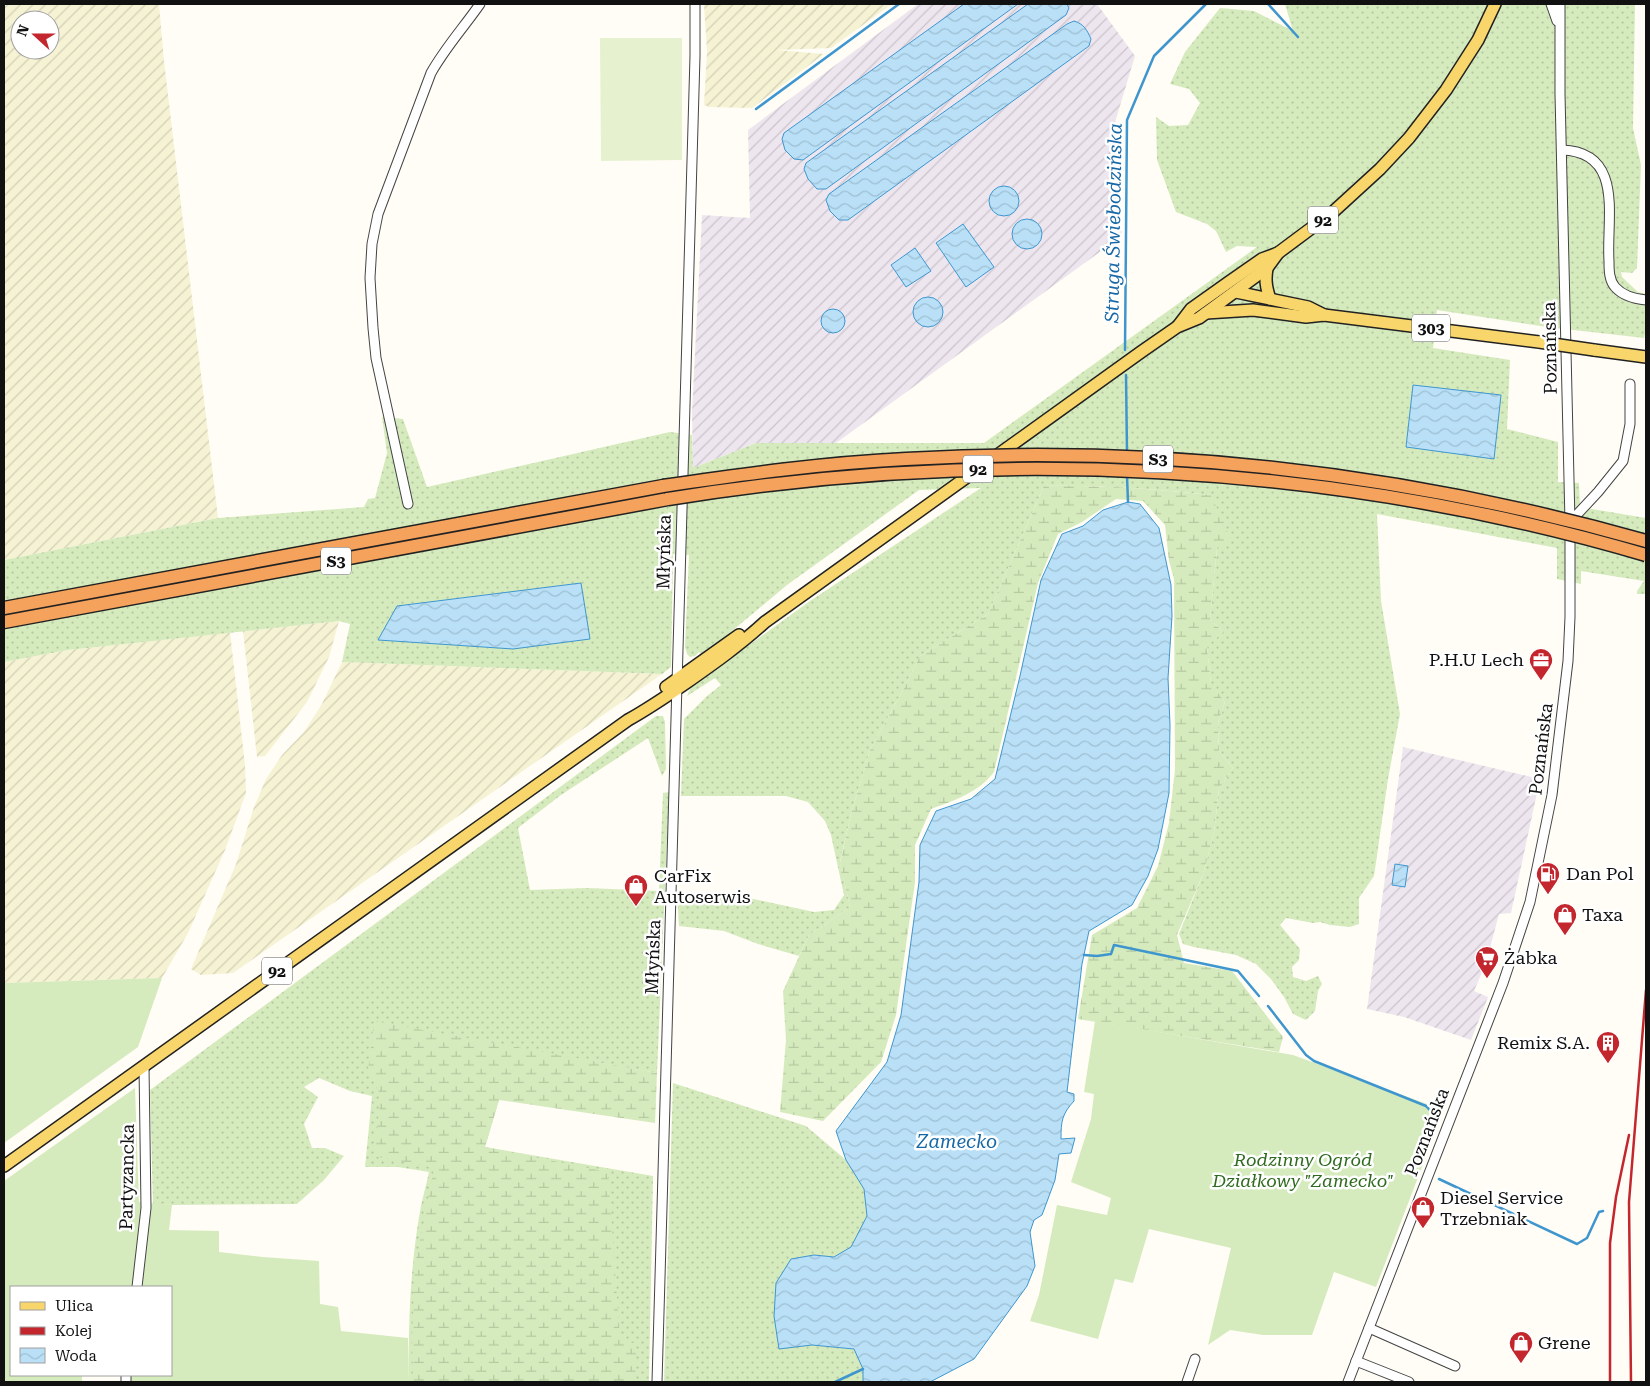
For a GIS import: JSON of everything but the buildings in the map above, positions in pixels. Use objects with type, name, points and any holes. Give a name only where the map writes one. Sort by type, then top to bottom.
[{"type":"highway","name":"S3","points":[[4,608],[663,486],[799,468],[917,458],[1053,455],[1185,460],[1300,470],[1410,486],[1503,504],[1646,540]]},
{"type":"highway","name":"S3","points":[[4,622],[668,500],[780,484],[907,472],[1045,469],[1096,470],[1184,474],[1301,484],[1408,500],[1500,518],[1646,555]]},
{"type":"main road","name":"92","points":[[4,1166],[628,720],[648,709],[676,685],[746,640],[765,622],[1177,327],[1206,313],[1262,259],[1278,253],[1333,212],[1365,184],[1404,144],[1465,62],[1495,4]]},
{"type":"main road","name":"92","points":[[1177,327],[1192,309],[1268,268],[1278,253]]},
{"type":"main road","points":[[1268,268],[1265,278],[1270,299]]},
{"type":"main road","points":[[1232,287],[1239,302],[1253,310]]},
{"type":"main road","name":"303","points":[[1232,287],[1270,299],[1308,307],[1324,315]]},
{"type":"main road","name":"303","points":[[1206,313],[1253,310],[1306,317],[1324,315],[1645,357]]},
{"type":"street","points":[[408,504],[376,358],[372,328],[370,278],[372,244],[378,214],[431,73],[441,55],[480,4]]},
{"type":"street","name":"Młyńska","points":[[657,1382],[695,4]]},
{"type":"street","name":"Poznańska","points":[[1551,4],[1559,26]]},
{"type":"street","name":"Poznańska","points":[[1348,1382],[1503,982],[1530,902],[1552,795],[1568,658],[1570,522],[1560,4]]},
{"type":"street","points":[[1562,150],[1579,153],[1591,159],[1602,170],[1608,189],[1610,275],[1614,286],[1623,294],[1636,299],[1646,300]]},
{"type":"street","points":[[1570,522],[1623,461],[1630,424],[1630,384]]},
{"type":"street","name":"Partyzancka","points":[[137,1286],[146,1208],[144,1066]]},
{"type":"street","points":[[1370,1328],[1455,1366]]},
{"type":"street","points":[[1186,1382],[1195,1359]]},
{"type":"street","points":[[1356,1361],[1409,1382]]},
{"type":"shaded area","points":[[4,4],[159,4],[164,61],[218,518],[4,560]]},
{"type":"shaded area","points":[[704,4],[892,4],[831,48],[776,50],[824,54],[752,108],[709,107],[704,105],[707,52]]},
{"type":"shaded area","points":[[918,4],[1097,4],[1135,56],[1113,129],[1122,236],[836,443],[756,443],[693,468],[692,413],[702,215],[750,218],[748,130]]},
{"type":"shaded area","points":[[339,621],[329,657],[307,702],[265,756],[257,757],[243,631]]},
{"type":"shaded area","points":[[230,632],[245,765],[246,793],[225,850],[188,933],[162,978],[4,983],[4,662],[68,650]]},
{"type":"shaded area","points":[[342,662],[662,674],[233,973],[201,975],[191,969],[236,864],[254,807],[266,779],[282,755],[304,732],[322,704]]},
{"type":"shaded area","points":[[1403,747],[1540,779],[1511,913],[1499,914],[1486,963],[1474,991],[1488,997],[1471,1040],[1404,1017],[1367,1009]]},
{"type":"green space","points":[[1285,4],[1635,4],[1633,128],[1641,165],[1637,268],[1632,273],[1621,272],[1622,277],[1638,292],[1646,294],[1644,338],[1547,327],[1437,310],[1433,348],[1510,360],[1507,429],[1558,442],[1558,482],[1579,483],[1580,507],[1646,518],[1646,594],[1637,594],[1644,581],[1581,571],[1581,584],[1557,579],[1557,548],[1377,514],[1381,601],[1400,714],[1388,779],[1374,876],[1359,898],[1359,924],[1350,927],[1286,918],[1280,925],[1300,949],[1299,960],[1292,967],[1293,977],[1306,981],[1318,976],[1322,984],[1318,991],[1315,1011],[1306,1020],[1293,1014],[1271,979],[1256,964],[1236,955],[1183,944],[1179,934],[1203,874],[1214,833],[1219,789],[1233,768],[1219,751],[1218,723],[1225,702],[1211,685],[1207,645],[1223,632],[1210,619],[1217,548],[1211,495],[1127,488],[1044,486],[988,614],[920,656],[870,750],[851,814],[840,862],[850,907],[809,935],[799,956],[758,944],[724,931],[679,926],[677,893],[749,898],[814,912],[834,910],[844,895],[831,835],[825,821],[808,802],[786,796],[681,796],[684,719],[721,685],[715,678],[687,696],[691,687],[810,601],[981,488],[919,490],[787,585],[702,656],[699,652],[695,656],[690,657],[685,647],[689,555],[673,554],[671,667],[662,674],[342,662],[350,624],[339,621],[68,650],[4,662],[4,560],[218,518],[364,507],[368,499],[375,498],[387,453],[382,417],[403,419],[427,487],[670,432],[692,435],[693,468],[756,443],[984,443],[1257,247],[1237,246],[1226,252],[1216,231],[1207,224],[1176,212],[1157,160],[1156,117],[1169,126],[1188,125],[1200,103],[1189,89],[1170,84],[1185,52],[1220,8],[1254,11],[1293,31]]},
{"type":"green space","points":[[600,38],[682,38],[682,160],[601,161]]},
{"type":"green space","points":[[1044,486],[1127,488],[1211,495],[1231,541],[1217,548],[1210,619],[1223,632],[1207,646],[1211,684],[1225,702],[1218,723],[1219,751],[1233,768],[1219,789],[1214,833],[1203,874],[1177,935],[1184,963],[1232,971],[1283,1037],[1279,1052],[1078,1019],[1092,935],[1137,908],[1158,866],[1169,823],[1175,769],[1174,579],[1169,561],[1165,525],[1143,501],[1116,499],[1082,522],[1058,534],[1038,583],[994,772],[973,791],[931,809],[915,845],[915,882],[896,1015],[881,1062],[823,1121],[780,1112],[786,1040],[783,991],[809,935],[850,907],[840,863],[851,814],[870,750],[920,656],[988,614]]},
{"type":"green space","points":[[656,716],[663,716],[665,722],[666,769],[662,776],[648,738],[561,795],[518,828],[530,890],[587,888],[659,891],[663,793],[669,792],[657,1073],[542,1053],[499,1100],[485,1147],[653,1176],[649,1382],[409,1382],[409,1320],[413,1258],[420,1211],[429,1172],[398,1167],[365,1167],[372,1096],[350,1091],[319,1078],[304,1087],[318,1097],[304,1124],[312,1148],[325,1148],[344,1156],[324,1180],[297,1204],[172,1205],[153,1204],[150,1090]]},
{"type":"green space","points":[[162,978],[138,1047],[4,1143],[4,983]]},
{"type":"green space","points":[[374,1021],[657,1073],[655,1123],[499,1100],[485,1147],[608,1172],[620,1339],[636,1344],[635,1382],[413,1382],[412,1338],[415,1267],[434,1168],[374,1156],[381,1096],[368,1071]]},
{"type":"green space","name":"Rodzinny Ogród Działkowy \"Zamecko\"","points":[[1095,1021],[1293,1055],[1427,1104],[1440,1120],[1376,1287],[1334,1272],[1312,1335],[1263,1335],[1230,1330],[1208,1345],[1231,1248],[1149,1229],[1133,1283],[1115,1279],[1098,1339],[1030,1321],[1039,1295],[1057,1205],[1107,1215],[1111,1198],[1071,1182],[1091,1119],[1094,1094],[1084,1092]]},
{"type":"green space","points":[[673,1083],[806,1126],[846,1160],[864,1189],[867,1216],[851,1247],[834,1257],[814,1255],[812,1345],[854,1349],[863,1369],[863,1382],[664,1382]]},
{"type":"green space","points":[[135,1088],[139,1202],[172,1205],[169,1230],[219,1231],[219,1252],[319,1261],[320,1304],[338,1307],[341,1331],[408,1338],[409,1382],[125,1382],[126,1376],[172,1376],[172,1286],[10,1286],[10,1376],[82,1376],[82,1382],[4,1382],[4,1181]]},
{"type":"water","points":[[964,4],[1018,4],[803,160],[794,159],[785,150],[782,139],[784,133]]},
{"type":"water","points":[[1028,4],[1067,4],[1069,8],[1066,15],[826,189],[817,189],[808,179],[804,169],[806,163]]},
{"type":"water","points":[[1074,21],[1086,30],[1091,39],[1089,46],[848,220],[839,220],[830,211],[826,200],[829,194],[1067,24]]},
{"type":"water","points":[[1004,186],[1015,190],[1019,201],[1015,212],[1004,216],[993,212],[989,201],[993,190]]},
{"type":"water","points":[[1027,219],[1038,223],[1042,234],[1038,245],[1027,249],[1016,245],[1012,234],[1016,223]]},
{"type":"water","points":[[963,224],[994,267],[966,287],[936,243]]},
{"type":"water","points":[[915,248],[931,271],[906,287],[891,265]]},
{"type":"water","points":[[928,297],[938,302],[943,312],[938,322],[928,327],[918,322],[913,312],[918,302]]},
{"type":"water","points":[[833,309],[842,312],[845,321],[842,330],[833,333],[824,330],[821,321],[824,312]]},
{"type":"water","points":[[1413,385],[1501,395],[1494,459],[1406,447]]},
{"type":"water","name":"Zamecko","points":[[1128,502],[1140,504],[1159,528],[1171,585],[1172,616],[1168,678],[1170,725],[1169,793],[1158,849],[1148,876],[1132,905],[1089,931],[1082,964],[1067,1092],[1074,1094],[1074,1101],[1063,1118],[1061,1127],[1061,1139],[1075,1138],[1071,1153],[1059,1154],[1055,1180],[1042,1215],[1034,1220],[1030,1232],[1035,1266],[1027,1286],[974,1359],[930,1382],[863,1382],[863,1369],[854,1349],[812,1345],[779,1349],[774,1316],[776,1283],[791,1259],[814,1255],[834,1257],[851,1247],[867,1216],[864,1189],[846,1160],[836,1131],[887,1062],[901,1015],[919,882],[920,845],[936,811],[971,799],[995,779],[1041,580],[1062,534],[1083,526],[1103,510]]},
{"type":"water","points":[[581,583],[590,639],[513,649],[378,640],[397,606]]},
{"type":"water","points":[[1395,864],[1408,866],[1405,887],[1392,885]]},
{"type":"waterway","points":[[756,109],[899,4]]},
{"type":"waterway","name":"Struga Świebodzińska","points":[[1125,350],[1127,120],[1154,56],[1206,4]]},
{"type":"waterway","points":[[1268,4],[1298,37]]},
{"type":"waterway","name":"Struga Świebodzińska","points":[[1126,375],[1127,453]]},
{"type":"waterway","name":"Struga Świebodzińska","points":[[1127,476],[1128,502]]},
{"type":"waterway","points":[[1084,955],[1111,954],[1114,945],[1238,971],[1259,996]]},
{"type":"waterway","points":[[1268,1006],[1306,1055],[1314,1061],[1426,1106],[1439,1120]]},
{"type":"waterway","points":[[1439,1179],[1577,1244],[1587,1238],[1599,1212],[1603,1211]]},
{"type":"waterway","name":"Struga Świebodzińska","points":[[835,1382],[863,1369]]},
{"type":"railway","points":[[1631,1382],[1629,1202],[1646,990]]},
{"type":"railway","points":[[1610,1382],[1610,1243],[1616,1197],[1629,1135]]},
{"type":"place","name":"P.H.U Lech","points":[[1541,681]]},
{"type":"place","name":"Dan Pol","points":[[1548,895]]},
{"type":"place","name":"CarFix Autoserwis","points":[[636,907]]},
{"type":"place","name":"Taxa","points":[[1565,936]]},
{"type":"place","name":"Żabka","points":[[1487,979]]},
{"type":"place","name":"Remix S.A.","points":[[1608,1064]]},
{"type":"place","name":"Diesel Service Trzebniak","points":[[1423,1229]]},
{"type":"place","name":"Grene","points":[[1521,1364]]}]
